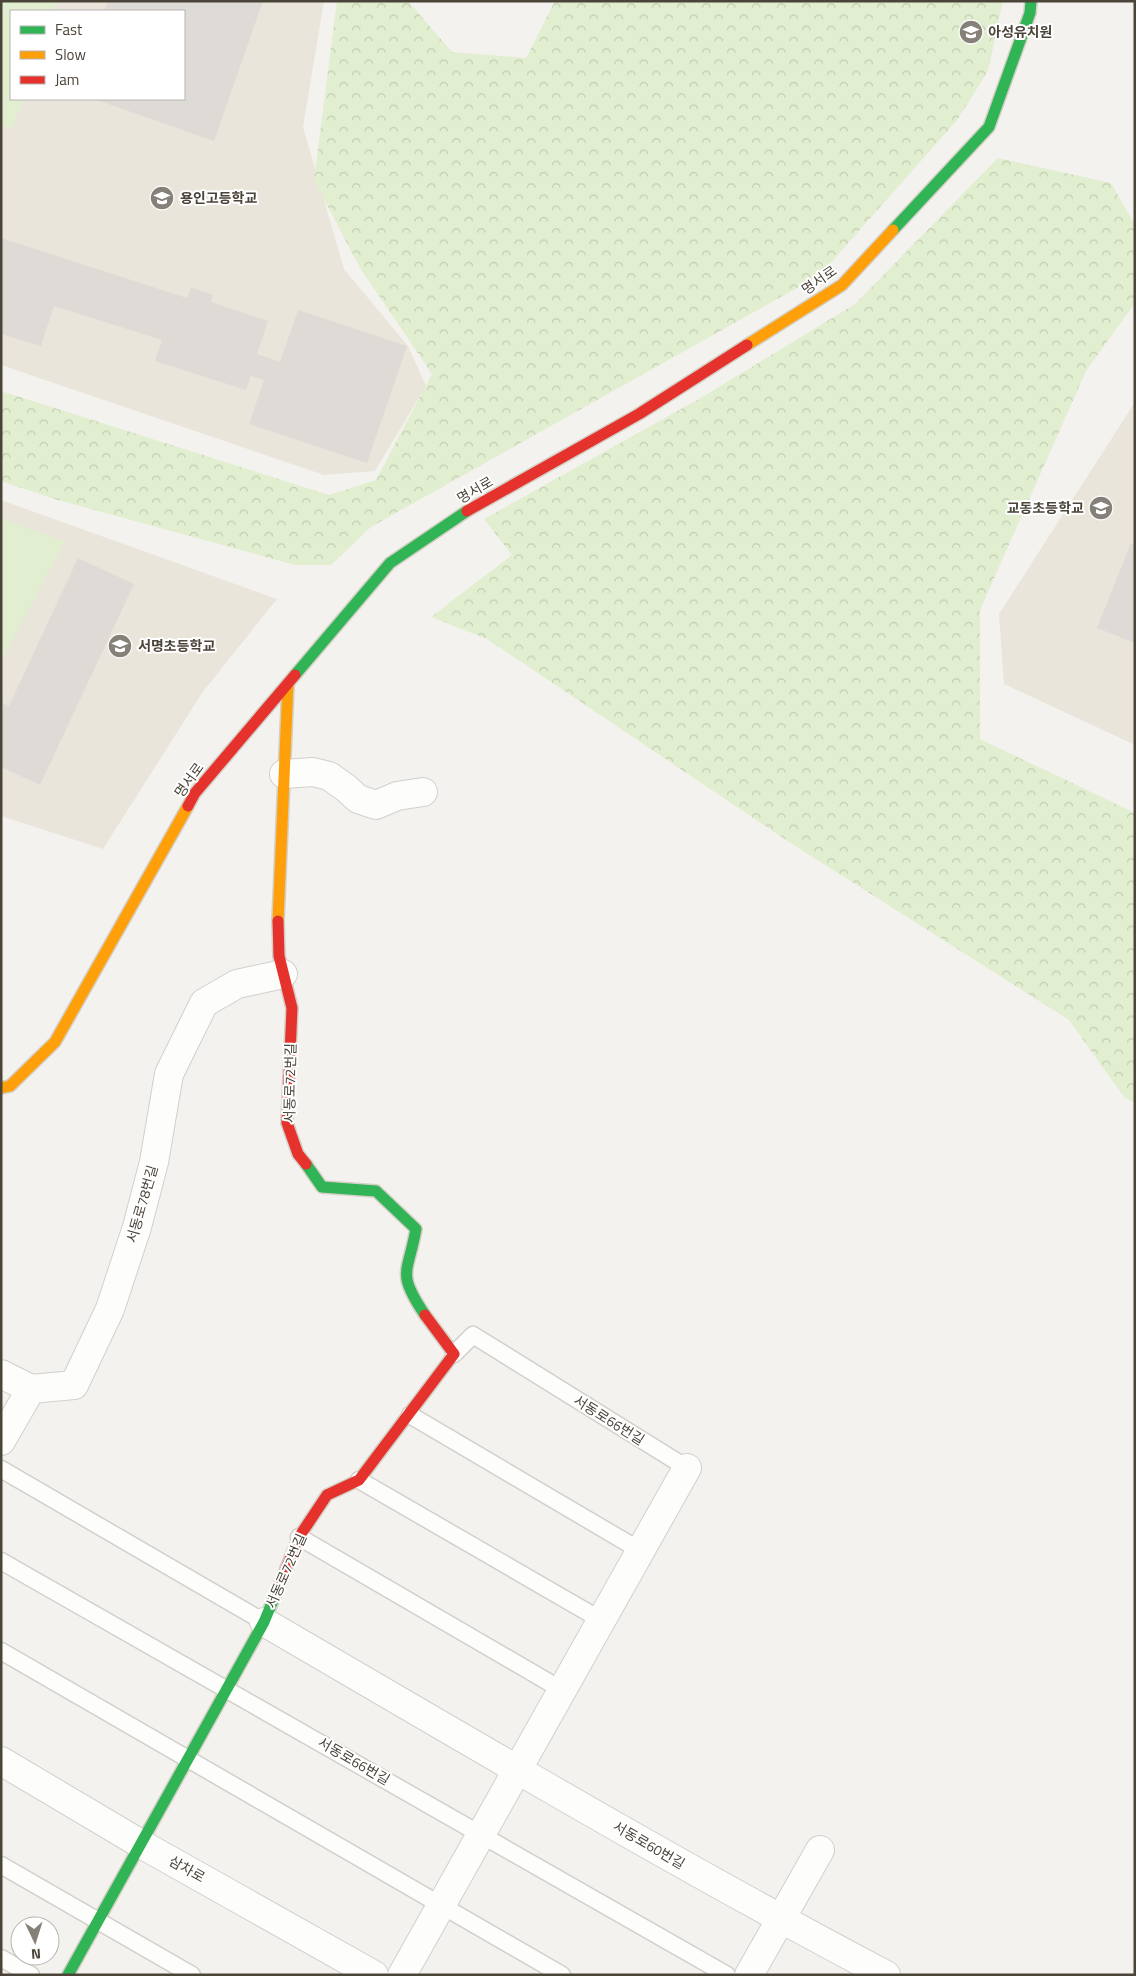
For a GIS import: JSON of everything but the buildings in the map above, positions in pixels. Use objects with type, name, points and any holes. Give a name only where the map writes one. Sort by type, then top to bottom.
[{"type":"street","name":"명서로","points":[[1,1088],[10,1086],[55,1042],[195,793],[390,563],[468,511],[639,414],[842,285],[989,127],[1030,13],[1031,1]]},
{"type":"street","name":"서동로72번길","points":[[68,1975],[264,1622],[299,1537],[327,1495],[359,1480],[410,1415],[454,1354],[414,1301],[405,1277],[414,1246],[416,1229],[376,1191],[322,1187],[298,1154],[287,1123],[292,1008],[279,956],[277,908],[288,684]]},
{"type":"street","points":[[284,774],[313,772],[329,776],[358,799],[376,805],[397,796],[423,792]]},
{"type":"street","name":"서동로78번길","points":[[30,1389],[74,1384],[110,1309],[138,1227],[154,1162],[169,1074],[204,1003],[237,984],[283,974]]},
{"type":"street","points":[[1,1374],[30,1389],[1,1441]]},
{"type":"street","name":"서동로66번길","points":[[402,1975],[687,1468]]},
{"type":"street","points":[[264,1622],[517,1770]]},
{"type":"street","name":"삼차로","points":[[1,1761],[141,1844],[374,1975]]},
{"type":"street","name":"서동로60번길","points":[[517,1770],[780,1920],[886,1975]]},
{"type":"street","points":[[748,1975],[820,1850]]},
{"type":"lane","name":"서동로66번길","points":[[454,1354],[473,1335],[687,1468]]},
{"type":"lane","points":[[410,1415],[641,1551]]},
{"type":"lane","name":"서동로72번길","points":[[1,1469],[264,1622]]},
{"type":"lane","points":[[359,1480],[602,1620]]},
{"type":"lane","points":[[299,1537],[562,1690]]},
{"type":"lane","points":[[1,1561],[227,1689]]},
{"type":"lane","points":[[1,1651],[562,1975]]},
{"type":"lane","name":"서동로66번길","points":[[227,1689],[481,1833]]},
{"type":"lane","points":[[481,1833],[727,1975]]},
{"type":"lane","points":[[1,1865],[192,1975]]},
{"type":"lane","points":[[1,1958],[31,1975]]},
{"type":"shaded area","name":"용인고등학교","points":[[1,1],[324,1],[303,127],[344,269],[408,346],[426,386],[375,471],[324,475],[1,365]]},
{"type":"shaded area","name":"교동초등학교","points":[[1135,402],[1135,745],[1004,684],[999,614]]},
{"type":"shaded area","name":"서명초등학교","points":[[1,500],[277,599],[202,693],[103,849],[1,816]]},
{"type":"green space","points":[[1,1],[56,1],[53,10],[10,10],[10,100],[23,100],[12,129],[1,125]]},
{"type":"green space","points":[[337,1],[408,1],[452,52],[526,58],[555,1],[1003,1],[988,71],[958,119],[820,275],[371,527],[331,565],[295,565],[51,498],[1,481],[1,391],[329,495],[376,480],[432,374],[360,268],[314,180]]},
{"type":"green space","points":[[998,158],[1111,183],[1135,225],[1135,303],[1086,371],[980,610],[980,739],[1135,813],[1135,1103],[1124,1097],[1069,1020],[789,842],[487,639],[431,617],[512,555],[484,519],[699,399],[855,304]]},
{"type":"green space","points":[[1,518],[65,542],[1,661]]},
{"type":"traffic: fast","points":[[893,230],[989,127],[1030,13],[1031,1]]},
{"type":"traffic: fast","points":[[295,675],[390,563],[467,511]]},
{"type":"traffic: fast","points":[[306,1164],[322,1187],[376,1191],[416,1229],[408,1265],[407,1281],[410,1290],[425,1315]]},
{"type":"traffic: fast","points":[[68,1975],[264,1622],[279,1586]]},
{"type":"traffic: slow","points":[[747,345],[842,285],[893,230]]},
{"type":"traffic: slow","points":[[278,921],[288,684]]},
{"type":"traffic: slow","points":[[1,1088],[10,1086],[55,1042],[188,806]]},
{"type":"traffic: jam","points":[[467,511],[639,414],[747,345]]},
{"type":"traffic: jam","points":[[188,806],[195,793],[295,675]]},
{"type":"traffic: jam","points":[[278,921],[279,956],[292,1008],[287,1123],[298,1154],[306,1164]]},
{"type":"traffic: jam","points":[[279,1586],[299,1537],[327,1495],[359,1480],[454,1354],[425,1315]]},
{"type":"place","name":"아성유치원","points":[[971,32]]},
{"type":"place","name":"용인고등학교","points":[[162,198]]},
{"type":"place","name":"교동초등학교","points":[[1101,508]]},
{"type":"place","name":"서명초등학교","points":[[120,646]]}]
